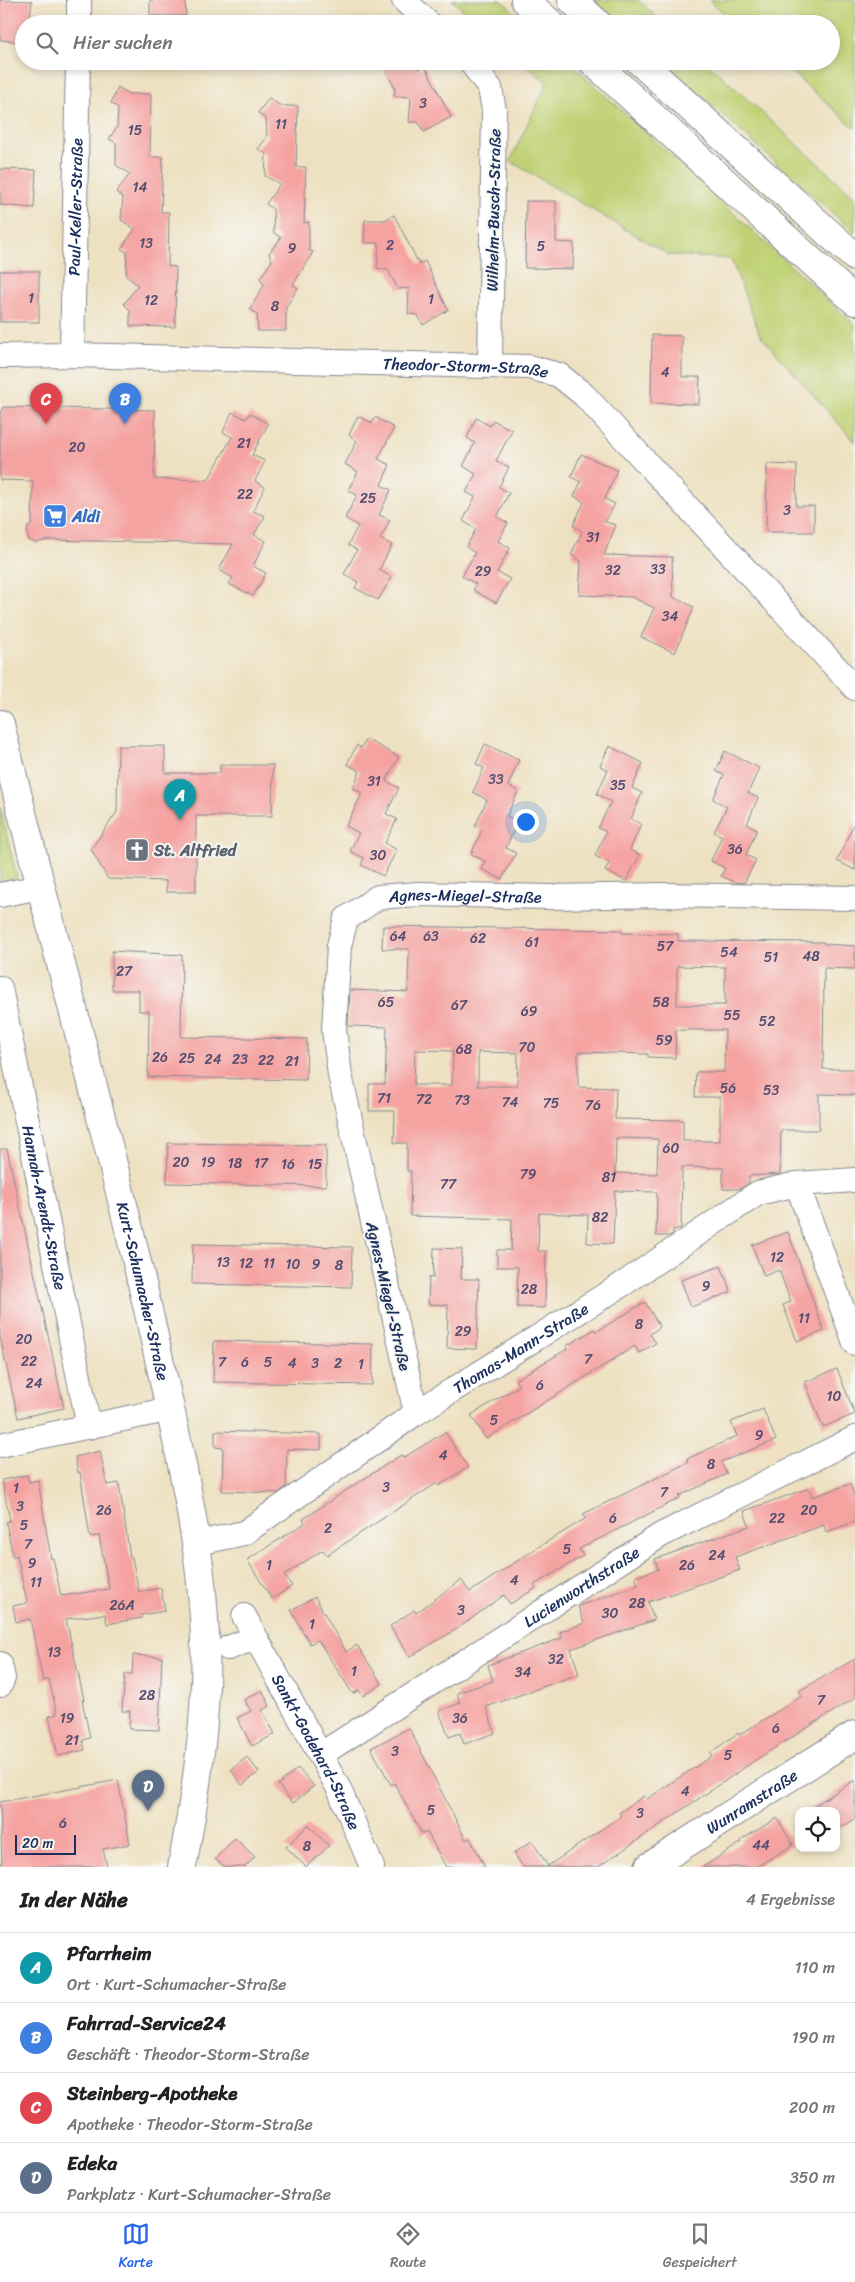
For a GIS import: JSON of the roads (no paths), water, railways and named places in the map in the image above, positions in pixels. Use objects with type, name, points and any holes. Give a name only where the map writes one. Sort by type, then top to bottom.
[{"type":"main road","points":[[525,0],[541,15]]},
{"type":"main road","points":[[572,0],[588,15]]},
{"type":"main road","points":[[602,70],[855,301]]},
{"type":"main road","points":[[649,70],[855,257]]},
{"type":"main road","name":"Kurt-Schumacher-Straße","points":[[0,724],[40,887],[136,1256],[171,1410],[198,1543],[206,1640],[202,1752],[182,1867]]},
{"type":"main road","name":"Wunramstraße","points":[[649,1867],[855,1735]]},
{"type":"street","points":[[79,0],[79,15]]},
{"type":"street","points":[[404,0],[420,15]]},
{"type":"street","name":"Paul-Keller-Straße","points":[[72,355],[78,70]]},
{"type":"street","name":"Wilhelm-Busch-Straße","points":[[477,70],[490,88],[494,110],[490,366]]},
{"type":"street","name":"Theodor-Storm-Straße","points":[[0,356],[72,355],[528,367],[559,375],[584,395],[855,688]]},
{"type":"street","points":[[0,895],[40,887]]},
{"type":"street","name":"Agnes-Miegel-Straße","points":[[416,1413],[340,1075],[334,1030],[339,946],[346,919],[378,897],[418,894],[551,897],[664,895],[855,898]]},
{"type":"street","name":"Hannah-Arendt-Straße","points":[[0,988],[89,1427]]},
{"type":"street","name":"Thomas-Mann-Straße","points":[[198,1543],[244,1533],[416,1413],[630,1279],[758,1193],[796,1184],[855,1180]]},
{"type":"street","points":[[796,1184],[855,1343]]},
{"type":"street","points":[[0,1445],[171,1410]]},
{"type":"street","name":"Lucienworthstraße","points":[[320,1754],[661,1534],[855,1438]]},
{"type":"street","name":"Sankt-Godehard-Straße","points":[[244,1616],[339,1789],[372,1867]]},
{"type":"street","points":[[228,1648],[255,1638]]},
{"type":"street","points":[[0,1664],[3,1678],[0,1685]]},
{"type":"place","name":"Steinberg-Apotheke","points":[[46,424]]},
{"type":"place","name":"Fahrrad-Service24","points":[[125,424]]},
{"type":"place","name":"Aldi","points":[[55,516]]},
{"type":"place","name":"Pfarrheim","points":[[180,820]]},
{"type":"place","name":"St. Altfried","points":[[137,850]]},
{"type":"place","name":"Edeka","points":[[148,1811]]}]
